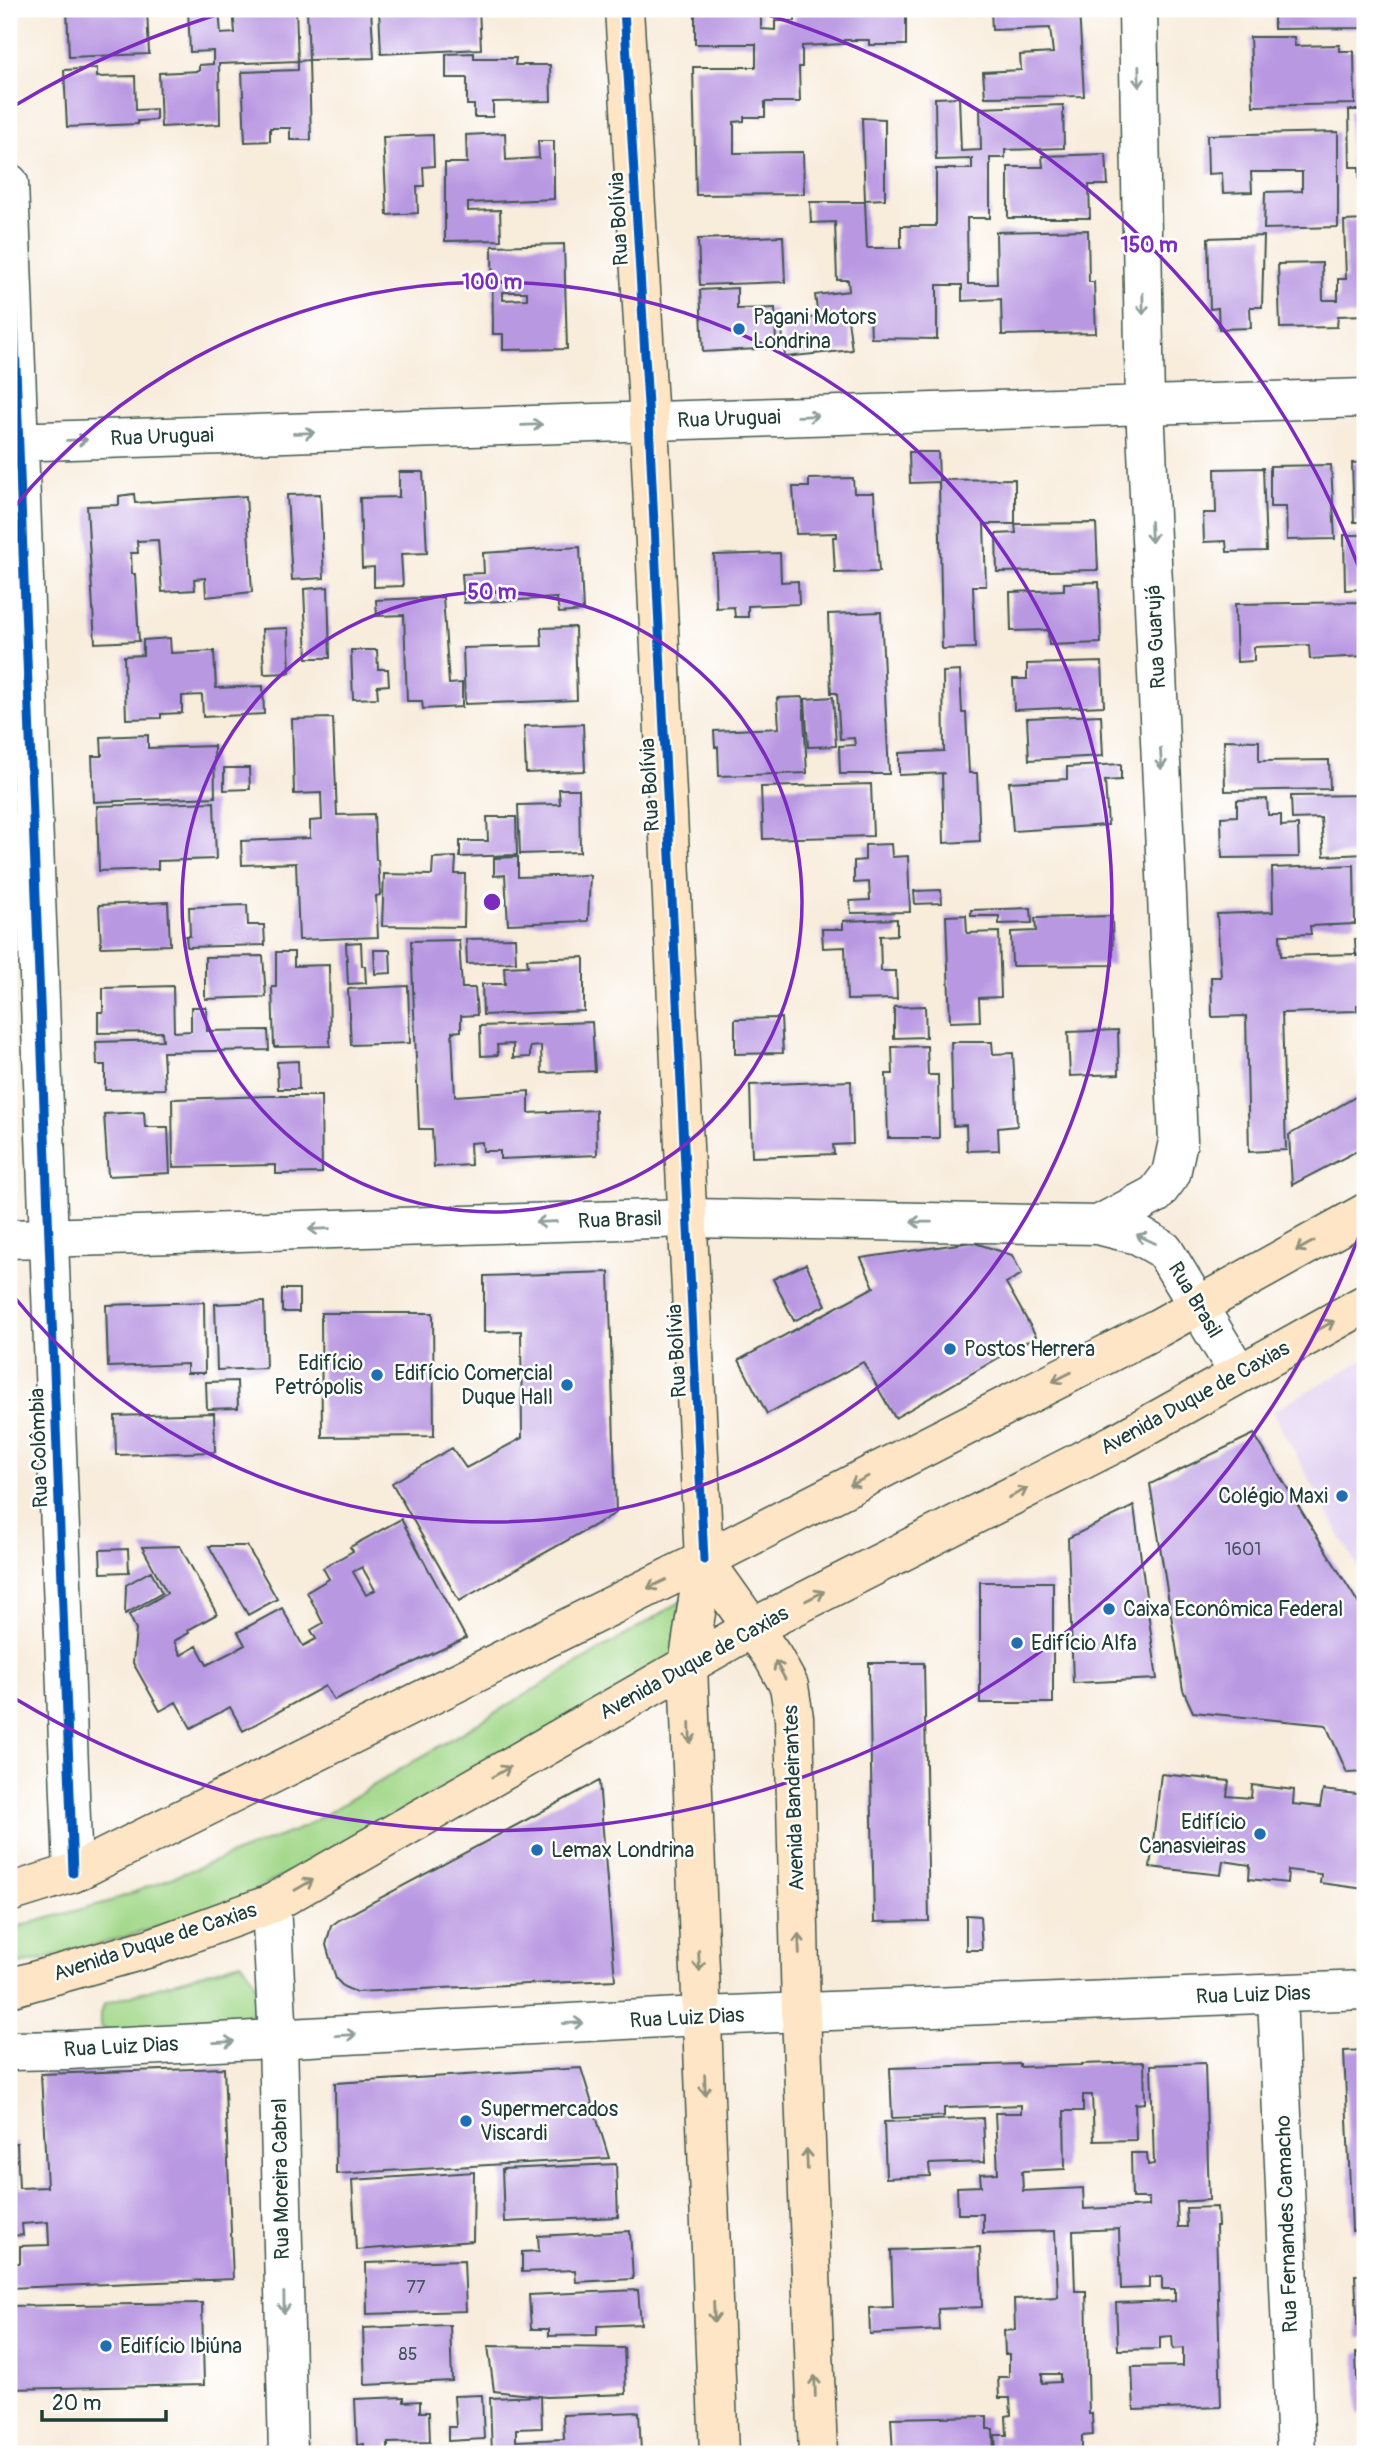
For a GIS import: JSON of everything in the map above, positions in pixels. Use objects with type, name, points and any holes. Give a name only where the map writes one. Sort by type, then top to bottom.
[{"type":"main road","name":"Rua Bolívia","points":[[624,9],[649,421],[704,1560]]},
{"type":"main road","points":[[9,1893],[73,1873],[704,1560],[1146,1334],[1365,1213]]},
{"type":"main road","name":"Avenida Duque de Caxias","points":[[9,1988],[150,1948],[271,1904],[754,1627],[1114,1444],[1365,1304]]},
{"type":"main road","points":[[704,1560],[688,1665],[719,2454]]},
{"type":"main road","name":"Avenida Bandeirantes","points":[[704,1560],[754,1627],[789,1686],[794,1718],[801,2012],[818,2454]]},
{"type":"street","name":"Rua Guarujá","points":[[1098,1226],[1156,1194],[1171,1174],[1178,1142],[1145,405],[1138,9]]},
{"type":"street","name":"Rua Colômbia","points":[[9,183],[13,442],[73,1873]]},
{"type":"street","name":"Rua Uruguai","points":[[13,442],[1365,397]]},
{"type":"street","name":"Rua Brasil","points":[[9,1239],[689,1218],[1098,1226],[1139,1235],[1164,1250],[1240,1374]]},
{"type":"street","name":"Rua Moreira Cabral","points":[[271,1904],[278,2039],[288,2454]]},
{"type":"street","name":"Rua Luiz Dias","points":[[9,2051],[801,2012],[1365,1990]]},
{"type":"street","name":"Rua Fernandes Camacho","points":[[1277,1994],[1296,2454]]},
{"type":"shaded area","name":"Colégio Maxi","points":[[1365,1359],[1365,1581],[1272,1411]]},
{"type":"green space","points":[[682,1601],[676,1660],[225,1907],[67,1954],[9,1966],[9,1929],[111,1901],[304,1827]]},
{"type":"green space","points":[[241,1962],[252,1977],[257,1995],[255,2009],[247,2022],[113,2035],[100,2026],[100,2013],[105,2003]]},
{"type":"building","points":[[67,9],[147,9],[149,54],[69,57]]},
{"type":"building","points":[[188,9],[219,9],[221,34],[235,33],[233,9],[296,9],[298,61],[219,64],[220,124],[161,127],[159,73],[199,71],[199,65],[213,64],[213,51],[190,52]]},
{"type":"building","points":[[307,9],[371,9],[374,58],[309,60]]},
{"type":"building","points":[[379,9],[479,9],[481,49],[381,54]]},
{"type":"building","points":[[695,9],[761,9],[761,29],[775,30],[775,21],[795,21],[795,9],[869,12],[869,9],[906,9],[906,45],[869,45],[869,40],[844,40],[844,44],[802,46],[802,67],[799,67],[800,102],[765,102],[765,117],[744,117],[744,121],[734,122],[734,153],[803,152],[804,194],[696,195],[693,67],[756,67],[756,44],[695,44]]},
{"type":"building","points":[[991,9],[1079,9],[1084,96],[985,97],[983,72],[1021,70],[1020,55],[1053,53],[1050,28],[992,30]]},
{"type":"building","points":[[1274,9],[1365,9],[1365,28],[1274,29]]},
{"type":"building","points":[[1250,37],[1294,37],[1295,46],[1339,45],[1339,51],[1354,51],[1355,104],[1253,106]]},
{"type":"building","points":[[474,53],[474,58],[516,58],[515,65],[550,65],[551,101],[493,102],[493,117],[474,117],[474,105],[467,105],[467,78],[446,78],[446,54]]},
{"type":"building","points":[[309,60],[311,140],[290,140],[290,128],[270,128],[270,141],[245,142],[242,72],[298,70],[298,61]]},
{"type":"building","points":[[97,68],[97,77],[135,76],[136,110],[156,109],[156,120],[138,121],[138,124],[67,127],[64,70]]},
{"type":"building","points":[[959,97],[961,151],[981,150],[980,108],[1063,105],[1064,148],[1005,150],[1005,158],[990,158],[990,218],[967,218],[968,284],[997,284],[996,232],[1088,230],[1089,282],[1094,282],[1096,333],[1002,335],[1001,299],[962,301],[962,285],[937,285],[937,339],[871,338],[870,310],[847,312],[852,350],[785,357],[781,321],[818,317],[815,295],[849,291],[848,280],[837,280],[835,222],[811,223],[810,202],[865,202],[867,248],[901,248],[901,226],[936,226],[936,169],[972,169],[972,159],[936,160],[935,98]]},
{"type":"building","points":[[1349,110],[1365,110],[1365,190],[1360,190],[1359,167],[1350,167]]},
{"type":"building","points":[[862,118],[885,119],[885,199],[865,200]]},
{"type":"building","points":[[1338,132],[1338,227],[1264,229],[1265,192],[1302,191],[1302,172],[1251,172],[1252,192],[1223,193],[1222,173],[1208,174],[1207,135]]},
{"type":"building","points":[[505,133],[506,160],[539,158],[538,141],[554,141],[554,199],[468,203],[468,211],[500,210],[501,240],[445,241],[445,163],[467,163],[466,135]]},
{"type":"building","points":[[433,135],[434,166],[423,167],[424,186],[417,186],[418,213],[387,215],[383,137]]},
{"type":"building","points":[[1106,154],[1108,185],[1089,185],[1090,218],[1008,218],[1008,167],[1043,167],[1042,156]]},
{"type":"building","points":[[1365,220],[1365,315],[1338,316],[1337,327],[1280,328],[1278,264],[1322,263],[1323,300],[1338,300],[1338,279],[1346,279],[1344,221]]},
{"type":"building","points":[[783,236],[785,282],[700,285],[698,239]]},
{"type":"building","points":[[1264,236],[1262,307],[1250,307],[1251,328],[1219,329],[1218,308],[1210,309],[1208,238]]},
{"type":"building","points":[[564,244],[567,349],[503,350],[503,334],[493,334],[492,246]],"holes":[[[503,292],[527,292],[527,299],[503,300]]]},
{"type":"building","name":"Pagani Motors Londrina","points":[[737,288],[737,309],[775,308],[776,348],[703,352],[700,290]]},
{"type":"building","points":[[909,452],[938,452],[939,480],[1015,479],[1015,524],[984,524],[986,586],[973,586],[975,648],[942,649],[939,482],[910,483]]},
{"type":"building","points":[[1365,462],[1365,522],[1354,522],[1352,463]]},
{"type":"building","points":[[1331,465],[1335,539],[1287,540],[1286,507],[1270,507],[1270,466]]},
{"type":"building","points":[[1263,468],[1266,551],[1227,552],[1226,541],[1204,542],[1203,513],[1216,513],[1215,469]]},
{"type":"building","points":[[399,472],[423,472],[427,553],[401,554],[403,586],[374,587],[374,567],[362,568],[360,498],[399,497]]},
{"type":"building","points":[[853,478],[854,493],[874,493],[879,572],[835,573],[833,537],[837,537],[837,533],[796,534],[793,487],[809,487],[809,479]]},
{"type":"building","points":[[134,494],[135,503],[246,496],[252,592],[206,597],[205,578],[194,579],[195,590],[162,592],[158,540],[137,541],[138,553],[131,553],[139,641],[95,643],[87,506],[119,505],[119,496]]},
{"type":"building","points":[[320,494],[324,578],[292,580],[287,495]]},
{"type":"building","points":[[1096,523],[1098,570],[997,572],[996,534],[1016,533],[1015,524]]},
{"type":"building","points":[[1344,535],[1365,535],[1365,589],[1345,590]]},
{"type":"building","points":[[580,547],[583,611],[559,613],[557,598],[464,603],[462,574],[484,573],[483,553]]},
{"type":"building","points":[[780,553],[781,582],[798,581],[799,604],[748,606],[748,617],[735,617],[734,607],[716,608],[714,555]]},
{"type":"building","points":[[1099,582],[1101,643],[1049,645],[1048,630],[1011,631],[1010,592],[1064,590],[1064,583]]},
{"type":"building","points":[[328,587],[330,658],[307,658],[304,589]]},
{"type":"building","points":[[443,597],[449,684],[462,683],[462,707],[423,709],[422,701],[407,701],[404,615],[377,616],[376,600]]},
{"type":"building","points":[[1364,602],[1365,656],[1310,659],[1309,645],[1254,647],[1254,661],[1237,662],[1235,604]]},
{"type":"building","points":[[881,612],[889,774],[840,774],[839,746],[855,745],[854,738],[840,739],[837,693],[831,693],[828,614]]},
{"type":"building","points":[[575,627],[577,700],[465,704],[463,648],[542,646],[541,628]]},
{"type":"building","points":[[288,628],[290,673],[264,674],[262,629]]},
{"type":"building","points":[[170,638],[171,653],[214,651],[216,688],[263,686],[264,714],[203,717],[202,695],[182,696],[182,713],[161,714],[161,718],[126,719],[124,656],[143,655],[143,640]]},
{"type":"building","points":[[351,650],[377,650],[378,669],[388,669],[389,685],[377,686],[378,698],[353,699]]},
{"type":"building","points":[[1102,662],[1104,706],[1014,710],[1013,679],[1027,679],[1027,664]]},
{"type":"building","points":[[960,671],[962,713],[966,713],[969,773],[977,773],[980,841],[944,843],[942,774],[945,773],[899,775],[899,753],[944,751],[943,672]]},
{"type":"building","points":[[803,697],[807,773],[719,776],[718,747],[715,747],[714,731],[779,728],[777,698]]},
{"type":"building","points":[[833,697],[836,746],[808,747],[805,699]]},
{"type":"building","points":[[1101,715],[1103,756],[1029,760],[1027,718]]},
{"type":"building","points":[[333,718],[337,815],[374,814],[380,895],[376,896],[378,937],[299,940],[296,863],[242,865],[241,841],[310,838],[310,821],[322,820],[321,793],[294,794],[292,719]]},
{"type":"building","points":[[583,724],[585,771],[526,773],[524,726]]},
{"type":"building","points":[[148,735],[148,748],[214,746],[215,797],[94,802],[92,756],[102,756],[101,737]]},
{"type":"building","points":[[1224,740],[1259,741],[1259,761],[1329,760],[1330,789],[1225,791]]},
{"type":"building","points":[[1121,764],[1121,780],[1105,781],[1108,825],[1013,831],[1009,782],[1067,779],[1067,767]]},
{"type":"building","points":[[224,768],[249,768],[250,789],[224,790]]},
{"type":"building","points":[[871,784],[873,836],[763,839],[761,787]]},
{"type":"building","points":[[559,789],[579,789],[580,852],[520,854],[518,805],[560,804]]},
{"type":"building","points":[[1365,795],[1365,854],[1324,856],[1321,818],[1292,819],[1291,796]]},
{"type":"building","points":[[1267,799],[1268,815],[1281,815],[1281,826],[1298,825],[1299,857],[1222,858],[1221,817],[1237,816],[1237,800]]},
{"type":"building","points":[[214,802],[216,859],[158,861],[158,869],[99,871],[97,806]]},
{"type":"building","points":[[487,817],[516,817],[517,855],[460,857],[460,841],[488,841]]},
{"type":"building","points":[[891,844],[892,857],[908,856],[910,912],[851,913],[850,901],[870,900],[869,882],[854,883],[854,861],[865,860],[865,845]]},
{"type":"building","points":[[456,857],[455,874],[465,874],[464,927],[382,926],[384,874],[432,875],[433,858]]},
{"type":"building","points":[[518,857],[518,877],[590,875],[588,921],[508,924],[505,875],[494,876],[494,858]]},
{"type":"building","points":[[1354,865],[1355,924],[1310,926],[1311,934],[1280,935],[1281,956],[1365,956],[1365,1004],[1357,1005],[1357,1011],[1282,1013],[1286,1150],[1249,1152],[1246,1016],[1212,1017],[1211,977],[1221,977],[1217,914],[1273,912],[1272,868]]},
{"type":"building","points":[[941,890],[942,903],[915,904],[914,891]]},
{"type":"building","points":[[168,902],[170,945],[101,947],[99,905]]},
{"type":"building","points":[[247,905],[248,925],[264,925],[265,945],[187,947],[186,936],[190,936],[189,907]]},
{"type":"building","points":[[1031,908],[1032,923],[999,924],[999,916],[971,916],[971,910]]},
{"type":"building","points":[[966,915],[967,933],[999,932],[1001,997],[979,998],[980,1021],[950,1022],[946,916]]},
{"type":"building","points":[[1112,916],[1113,965],[1012,966],[1011,932],[1036,931],[1035,918]]},
{"type":"building","points":[[897,919],[897,935],[880,936],[881,971],[896,971],[897,999],[847,1000],[845,947],[823,948],[822,929],[843,929],[843,921]]},
{"type":"building","points":[[515,938],[516,962],[467,964],[466,939]]},
{"type":"building","points":[[1355,939],[1365,939],[1365,954],[1356,955]]},
{"type":"building","points":[[459,940],[462,988],[475,988],[477,1015],[461,1016],[461,1031],[452,1032],[455,1096],[529,1091],[529,1113],[596,1110],[597,1155],[500,1159],[500,1151],[483,1151],[482,1142],[470,1143],[471,1165],[434,1167],[432,1129],[419,1129],[411,941]]},
{"type":"building","points":[[361,942],[366,983],[348,984],[346,943]]},
{"type":"building","points":[[374,950],[390,950],[391,973],[375,974]]},
{"type":"building","points":[[276,952],[294,952],[294,966],[329,965],[330,1046],[274,1047],[272,987],[276,987]]},
{"type":"building","points":[[263,956],[266,997],[205,999],[205,957]]},
{"type":"building","points":[[584,957],[584,1011],[483,1015],[482,984],[505,984],[504,967],[528,966],[527,959]]},
{"type":"building","points":[[173,986],[174,1032],[191,1031],[191,1007],[206,1007],[207,1031],[268,1030],[269,1050],[163,1052],[165,1089],[105,1090],[105,1065],[97,1065],[96,1042],[163,1040],[162,1032],[98,1033],[98,1012],[103,1012],[103,988]]},
{"type":"building","points":[[408,986],[410,1043],[351,1045],[348,989]]},
{"type":"building","points":[[925,1006],[926,1037],[894,1038],[894,1007]]},
{"type":"building","points":[[781,1018],[783,1053],[735,1054],[735,1019]]},
{"type":"building","points":[[592,1022],[595,1071],[542,1073],[541,1046],[530,1047],[530,1057],[513,1058],[513,1044],[497,1045],[498,1055],[481,1056],[480,1026]]},
{"type":"building","points":[[1118,1030],[1119,1074],[1070,1076],[1068,1032]]},
{"type":"building","points":[[951,1042],[992,1042],[993,1054],[1013,1053],[1017,1126],[998,1128],[999,1150],[967,1151],[966,1125],[953,1126]]},
{"type":"building","points":[[927,1046],[928,1075],[938,1075],[939,1138],[888,1138],[886,1074],[893,1074],[892,1047]]},
{"type":"building","points":[[298,1061],[299,1089],[278,1089],[277,1062]]},
{"type":"building","points":[[851,1081],[853,1144],[833,1145],[834,1154],[752,1157],[750,1085]]},
{"type":"building","points":[[1359,1095],[1361,1149],[1292,1185],[1289,1135]]},
{"type":"building","points":[[321,1096],[322,1173],[276,1174],[276,1165],[173,1167],[172,1099]]},
{"type":"building","points":[[144,1112],[145,1127],[168,1127],[170,1173],[108,1176],[104,1114]]},
{"type":"building","points":[[972,1242],[1012,1255],[1022,1274],[1006,1283],[1036,1336],[895,1418],[863,1362],[767,1414],[739,1360],[874,1287],[861,1258]]},
{"type":"building","points":[[806,1264],[826,1305],[794,1321],[773,1279]]},
{"type":"building","name":"Edifício Comercial Duque Hall","points":[[609,1272],[616,1513],[459,1601],[392,1483],[452,1448],[466,1468],[522,1438],[521,1331],[484,1332],[484,1276]]},
{"type":"building","points":[[282,1289],[299,1289],[299,1312],[282,1312]]},
{"type":"building","points":[[204,1302],[205,1373],[187,1373],[187,1364],[108,1367],[106,1305]]},
{"type":"building","points":[[264,1302],[266,1368],[217,1370],[215,1304]]},
{"type":"building","name":"Edifício Petrópolis","points":[[321,1313],[433,1313],[434,1436],[322,1437]]},
{"type":"building","points":[[237,1381],[238,1408],[207,1409],[206,1382]]},
{"type":"building","points":[[214,1413],[215,1452],[116,1455],[115,1416]]},
{"type":"building","points":[[1254,1434],[1365,1614],[1365,1772],[1347,1773],[1326,1725],[1193,1712],[1183,1690],[1150,1484]]},
{"type":"building","name":"Caixa Econômica Federal","points":[[1134,1506],[1157,1679],[1073,1683],[1068,1538]]},
{"type":"building","points":[[401,1519],[466,1638],[334,1700],[325,1686],[243,1731],[230,1707],[191,1728],[176,1702],[160,1711],[133,1663],[136,1629],[129,1615],[167,1593],[142,1547],[180,1546],[217,1614],[174,1641],[181,1655],[197,1646],[207,1665],[245,1645],[238,1632],[282,1608],[303,1646],[316,1639],[311,1630],[323,1623],[307,1592],[329,1579],[323,1568],[353,1551],[350,1547]],"holes":[[[362,1567],[375,1590],[366,1595],[353,1572]]]},
{"type":"building","points":[[209,1546],[247,1546],[277,1599],[248,1615]]},
{"type":"building","points":[[128,1549],[129,1572],[101,1573],[100,1550]]},
{"type":"building","points":[[151,1571],[162,1593],[125,1614],[126,1585]]},
{"type":"building","name":"Edifício Alfa","points":[[980,1582],[1053,1582],[1053,1703],[980,1703]]},
{"type":"building","points":[[869,1663],[924,1663],[929,1921],[874,1922]]},
{"type":"building","name":"Edifício Canasvieiras","points":[[1161,1774],[1229,1781],[1227,1796],[1251,1798],[1252,1785],[1294,1790],[1293,1804],[1320,1807],[1323,1790],[1365,1795],[1365,1889],[1320,1883],[1321,1874],[1288,1870],[1287,1883],[1249,1879],[1250,1865],[1223,1861],[1221,1875],[1150,1867]]},
{"type":"building","name":"Lemax Londrina","points":[[599,1781],[615,1980],[356,1992],[344,1987],[336,1979],[326,1945],[331,1926]]},
{"type":"building","points":[[966,1915],[980,1916],[982,1950],[966,1950]]},
{"type":"building","points":[[1365,2050],[1365,2231],[1352,2231],[1344,2051]]},
{"type":"building","points":[[1144,2062],[1145,2103],[1135,2104],[1136,2140],[1094,2141],[1092,2095],[1083,2095],[1083,2111],[1064,2111],[1065,2169],[1022,2171],[1023,2191],[1083,2188],[1084,2209],[1149,2206],[1149,2198],[1132,2198],[1131,2153],[1147,2153],[1148,2165],[1154,2164],[1151,2065],[1205,2063],[1209,2200],[1177,2202],[1178,2227],[1187,2227],[1186,2208],[1217,2207],[1221,2407],[1134,2410],[1132,2367],[1183,2366],[1183,2348],[1173,2349],[1172,2336],[1160,2337],[1160,2349],[1118,2350],[1116,2303],[1175,2301],[1175,2289],[1162,2289],[1162,2277],[1149,2277],[1149,2288],[1121,2289],[1119,2229],[1073,2231],[1075,2291],[1086,2291],[1089,2414],[1092,2414],[1093,2435],[1082,2436],[1082,2454],[996,2454],[995,2435],[1007,2435],[1006,2416],[1011,2415],[1010,2398],[999,2398],[998,2377],[1009,2377],[1009,2354],[1005,2354],[1004,2331],[1015,2330],[1014,2299],[1058,2297],[1055,2231],[983,2233],[983,2214],[958,2214],[957,2187],[981,2186],[980,2174],[998,2173],[995,2113],[1021,2113],[1021,2105],[944,2108],[944,2116],[892,2118],[890,2068]],"holes":[[[1042,2374],[1060,2374],[1060,2382],[1042,2383]]]},
{"type":"building","points":[[224,2068],[233,2279],[9,2288],[9,2263],[20,2263],[20,2246],[49,2245],[48,2222],[22,2224],[23,2235],[9,2236],[9,2143],[17,2143],[19,2188],[47,2187],[41,2074]]},
{"type":"building","name":"Supermercados Viscardi","points":[[581,2068],[609,2158],[336,2174],[335,2083]]},
{"type":"building","points":[[983,2118],[985,2162],[929,2164],[930,2176],[886,2178],[884,2122]]},
{"type":"building","points":[[616,2164],[618,2217],[504,2222],[502,2169]]},
{"type":"building","points":[[474,2172],[473,2241],[356,2250],[352,2180]]},
{"type":"building","points":[[630,2231],[633,2279],[576,2282],[575,2270],[522,2272],[522,2252],[539,2251],[538,2236]]},
{"type":"building","points":[[980,2247],[982,2307],[938,2309],[939,2330],[870,2334],[869,2308],[893,2307],[891,2250]]},
{"type":"building","points":[[464,2260],[466,2311],[367,2314],[366,2263]]},
{"type":"building","points":[[1355,2275],[1365,2275],[1365,2338],[1358,2338]]},
{"type":"building","points":[[638,2290],[641,2324],[597,2326],[597,2335],[549,2336],[549,2329],[531,2329],[529,2295]]},
{"type":"building","name":"Edifício Ibiúna","points":[[202,2303],[204,2385],[9,2389],[9,2306]]},
{"type":"building","points":[[450,2325],[452,2381],[365,2385],[363,2328]]},
{"type":"building","points":[[488,2346],[624,2348],[626,2394],[547,2397],[494,2391]]},
{"type":"building","points":[[1365,2352],[1365,2414],[1358,2415],[1356,2353]]},
{"type":"building","points":[[482,2395],[484,2439],[448,2441],[448,2427],[456,2427],[454,2396]]},
{"type":"building","points":[[541,2396],[542,2428],[516,2429],[516,2441],[564,2439],[563,2415],[639,2412],[641,2452],[492,2454],[490,2398]]},
{"type":"building","points":[[404,2397],[404,2402],[420,2401],[420,2412],[429,2412],[430,2442],[388,2443],[388,2454],[364,2454],[364,2444],[357,2445],[355,2399]]},
{"type":"building","points":[[987,2416],[987,2429],[993,2429],[994,2454],[893,2454],[891,2418]]},
{"type":"cycle path","points":[[624,9],[649,421],[704,1560]]},
{"type":"cycle path","points":[[9,183],[73,1873]]},
{"type":"place","name":"Pagani Motors Londrina","points":[[739,329]]},
{"type":"place","name":"Postos Herrera","points":[[950,1349]]},
{"type":"place","name":"Edifício Petrópolis","points":[[377,1375]]},
{"type":"place","name":"Edifício Comercial Duque Hall","points":[[567,1385]]},
{"type":"place","name":"Colégio Maxi","points":[[1342,1496]]},
{"type":"place","name":"Caixa Econômica Federal","points":[[1109,1609]]},
{"type":"place","name":"Edifício Alfa","points":[[1017,1643]]},
{"type":"place","name":"Edifício Canasvieiras","points":[[1260,1834]]},
{"type":"place","name":"Lemax Londrina","points":[[537,1850]]},
{"type":"place","name":"Supermercados Viscardi","points":[[466,2121]]},
{"type":"place","name":"Edifício Ibiúna","points":[[106,2346]]}]
